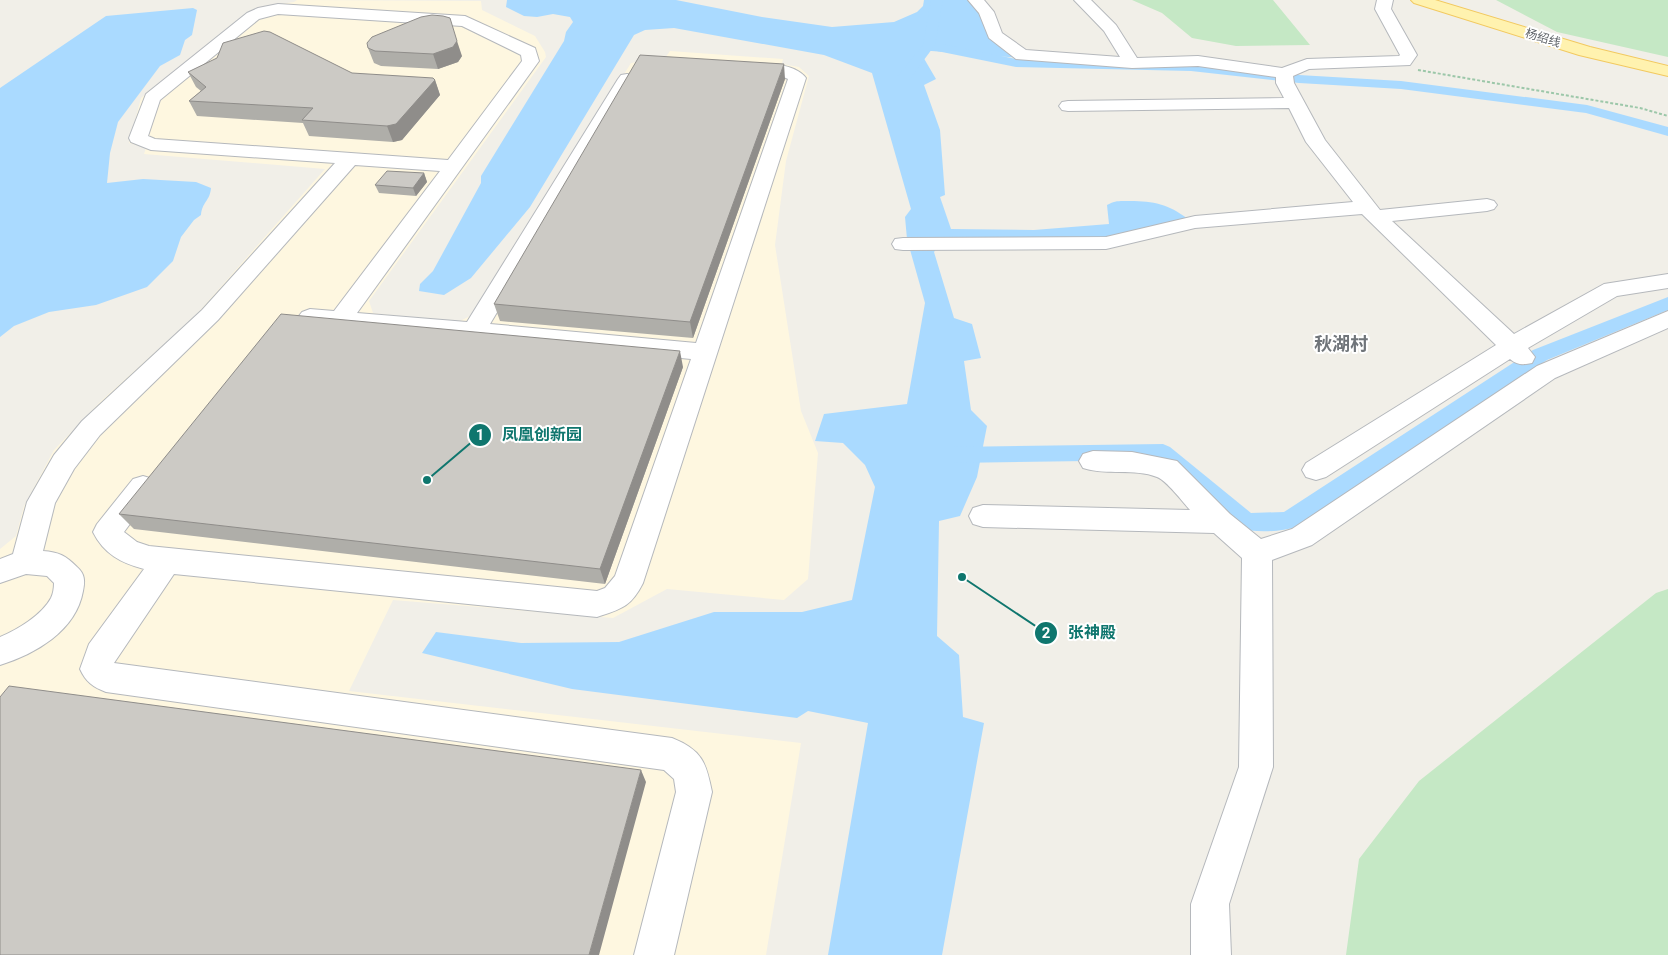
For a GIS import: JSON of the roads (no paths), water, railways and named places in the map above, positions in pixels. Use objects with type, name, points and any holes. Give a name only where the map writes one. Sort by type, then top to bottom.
[{"type":"main road","name":"杨绍线","points":[[1419,0],[1585,51],[1668,71]]},
{"type":"street","points":[[976,0],[986,12],[995,35],[1022,55],[1132,63],[1198,62],[1285,78],[1307,64],[1404,61],[1409,55],[1383,9],[1385,0]]},
{"type":"street","points":[[1082,0],[1110,28],[1132,63]]},
{"type":"street","points":[[340,320],[531,62],[529,52],[465,21],[278,9],[264,11],[253,16],[152,98],[138,138],[151,144],[454,166]]},
{"type":"street","points":[[474,330],[632,71],[639,65]]},
{"type":"street","points":[[157,470],[108,532],[114,543],[130,554],[167,561],[597,604],[616,597],[628,583],[797,78],[785,72],[729,68]]},
{"type":"street","points":[[1285,78],[1316,142],[1371,212],[1518,352]]},
{"type":"street","points":[[1068,106],[1296,103]]},
{"type":"street","points":[[0,650],[7,649],[42,629],[65,603],[70,579],[55,564],[13,567],[41,502],[64,462],[91,428],[210,315],[350,158]]},
{"type":"street","points":[[903,244],[1106,244],[1195,222],[1487,205]]},
{"type":"street","points":[[1316,470],[1518,352],[1612,289],[1668,281]]},
{"type":"street","points":[[286,320],[300,316],[704,352]]},
{"type":"street","points":[[1257,553],[1302,537],[1546,372],[1668,319]]},
{"type":"street","points":[[1093,461],[1132,462],[1167,468],[1220,522],[1257,553]]},
{"type":"street","points":[[983,516],[1220,522]]},
{"type":"street","points":[[1211,955],[1210,904],[1256,767],[1257,553]]},
{"type":"street","points":[[167,561],[100,654],[96,669],[106,677],[672,755],[690,770],[694,792],[654,955]]},
{"type":"water","points":[[507,0],[676,0],[762,17],[832,27],[894,22],[917,12],[923,6],[924,0],[973,0],[1021,58],[919,50],[936,79],[924,85],[940,130],[945,195],[940,197],[951,229],[1034,230],[1109,224],[1107,205],[1121,201],[1160,204],[1188,219],[1109,239],[943,240],[934,252],[954,318],[972,324],[981,358],[964,361],[971,410],[987,426],[977,477],[960,516],[939,521],[937,636],[959,655],[963,717],[984,723],[942,955],[828,955],[868,723],[808,711],[797,718],[572,689],[422,653],[436,632],[521,643],[619,642],[714,612],[802,612],[852,600],[875,487],[865,465],[843,443],[815,441],[824,414],[907,404],[925,303],[907,239],[905,217],[911,209],[872,73],[824,55],[674,28],[645,30],[634,35],[530,207],[471,278],[444,295],[419,291],[420,284],[433,271],[481,183],[481,176],[564,41],[566,32],[573,22],[570,17],[553,14],[537,17],[524,16],[506,7]]},
{"type":"water","points":[[193,8],[197,10],[192,35],[185,40],[180,55],[160,66],[118,122],[110,153],[107,183],[143,179],[196,182],[211,188],[201,215],[194,220],[181,237],[173,261],[147,287],[96,305],[49,312],[14,326],[0,337],[0,88],[106,16]]},
{"type":"waterway","points":[[904,77],[929,45],[937,0]]},
{"type":"waterway","points":[[942,48],[1016,63],[1191,67],[1299,79],[1401,85],[1587,109],[1668,132]]},
{"type":"waterway","points":[[953,455],[1163,452],[1246,522],[1288,521],[1540,355],[1668,303]]},
{"type":"place","name":"凤凰创新园","points":[[427,480]]},
{"type":"place","name":"张神殿","points":[[962,577]]},
{"type":"district","name":"秋湖村","points":[[1341,343]]}]
